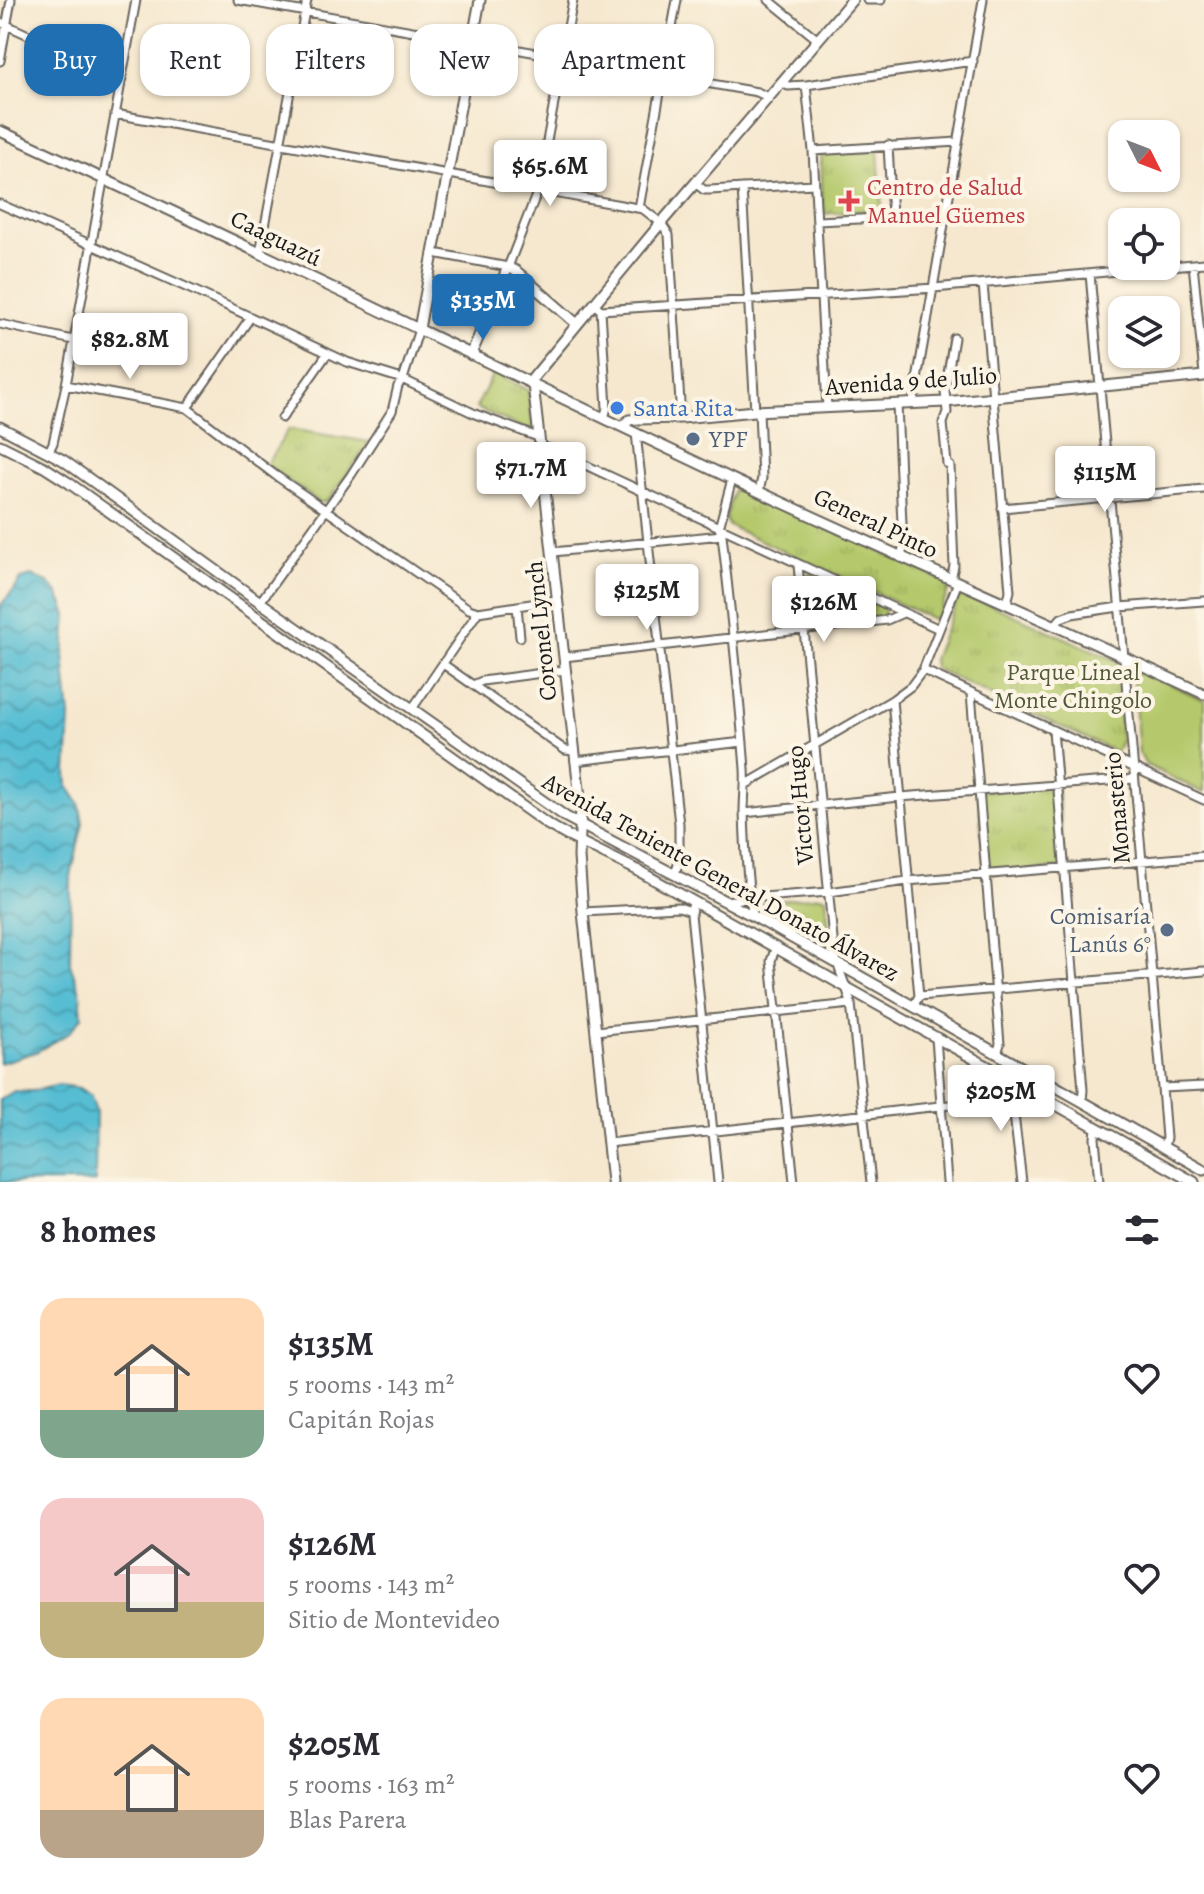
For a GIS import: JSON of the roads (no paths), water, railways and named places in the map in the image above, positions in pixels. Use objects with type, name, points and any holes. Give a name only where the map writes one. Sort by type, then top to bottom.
[{"type":"main road","points":[[476,24],[480,0]]},
{"type":"main road","points":[[533,384],[535,374],[577,324],[598,307],[661,223],[852,0]]},
{"type":"main road","points":[[419,329],[462,96]]},
{"type":"main road","name":"Caaguazú","points":[[0,131],[533,384]]},
{"type":"main road","points":[[471,355],[508,267],[577,324]]},
{"type":"main road","name":"Avenida 9 de Julio","points":[[623,427],[629,420],[945,402],[1204,375]]},
{"type":"main road","name":"General Pinto","points":[[533,384],[901,558],[1204,694]]},
{"type":"main road","name":"Coronel Lynch","points":[[533,384],[581,807],[579,841],[583,912],[612,1182]]},
{"type":"main road","name":"Avenida Teniente General Donato Álvarez","points":[[0,427],[49,451],[554,809],[753,916],[1204,1170]]},
{"type":"main road","name":"Avenida Teniente General Donato Álvarez","points":[[0,445],[58,475],[560,832],[637,870],[683,896],[692,906],[846,987],[1096,1128],[1178,1178],[1194,1182]]},
{"type":"street","points":[[0,61],[3,23],[11,0]]},
{"type":"street","points":[[124,67],[136,0]]},
{"type":"street","points":[[238,0],[410,31]]},
{"type":"street","points":[[260,253],[307,0]]},
{"type":"street","points":[[569,24],[573,0]]},
{"type":"street","points":[[672,24],[677,0]]},
{"type":"street","points":[[769,0],[818,40]]},
{"type":"street","points":[[867,0],[881,0]]},
{"type":"street","points":[[913,403],[983,0]]},
{"type":"street","points":[[3,23],[24,33]]},
{"type":"street","points":[[781,82],[788,86],[806,85],[973,61]]},
{"type":"street","points":[[714,85],[757,92],[768,97]]},
{"type":"street","points":[[806,85],[813,151],[827,407]]},
{"type":"street","points":[[49,451],[66,385],[118,96]]},
{"type":"street","points":[[434,253],[508,267],[538,190],[556,96]]},
{"type":"street","points":[[639,208],[659,96]]},
{"type":"street","points":[[115,114],[646,211],[661,223],[670,238],[681,418]]},
{"type":"street","points":[[813,151],[958,142]]},
{"type":"street","points":[[888,145],[892,217]]},
{"type":"street","points":[[695,183],[704,190],[814,184]]},
{"type":"street","points":[[742,188],[762,478],[759,492]]},
{"type":"street","points":[[1,208],[184,286],[327,354],[402,379],[720,531],[939,629]]},
{"type":"street","points":[[817,221],[945,215]]},
{"type":"street","points":[[604,418],[607,408],[598,307],[934,288],[1204,263]]},
{"type":"street","points":[[1193,264],[1204,375]]},
{"type":"street","name":"Monasterio","points":[[1090,274],[1162,1088],[1164,1147]]},
{"type":"street","points":[[983,284],[1010,591],[1007,603]]},
{"type":"street","points":[[187,408],[250,318]]},
{"type":"street","points":[[0,324],[73,340]]},
{"type":"street","points":[[260,602],[374,441],[394,406],[419,329]]},
{"type":"street","points":[[745,785],[892,700],[911,686],[923,670],[955,581],[950,466],[947,464],[943,423],[947,412],[945,391],[954,338]]},
{"type":"street","points":[[282,418],[327,354]]},
{"type":"street","points":[[66,385],[187,408],[250,457],[469,609],[478,612],[557,600]]},
{"type":"street","points":[[897,404],[901,558]]},
{"type":"street","points":[[636,433],[679,824],[679,860],[675,875]]},
{"type":"street","points":[[732,479],[720,531],[743,742],[744,813],[753,916]]},
{"type":"street","points":[[1002,508],[1204,489]]},
{"type":"street","points":[[553,552],[648,543],[720,531]]},
{"type":"street","name":"Victor Hugo","points":[[798,565],[837,965],[851,1004],[871,1182]]},
{"type":"street","points":[[1055,625],[1066,615],[1119,607],[1204,601]]},
{"type":"street","points":[[517,606],[520,637]]},
{"type":"street","points":[[412,709],[478,612]]},
{"type":"street","points":[[564,657],[803,631],[887,620],[903,613]]},
{"type":"street","points":[[443,664],[575,756],[671,751],[743,742]]},
{"type":"street","points":[[473,685],[482,681],[565,670]]},
{"type":"street","points":[[923,670],[1204,800]]},
{"type":"street","points":[[971,693],[1000,1044],[997,1054]]},
{"type":"street","points":[[892,700],[919,996],[913,1007]]},
{"type":"street","points":[[1053,730],[1082,1101]]},
{"type":"street","points":[[744,813],[1134,779]]},
{"type":"street","points":[[725,901],[829,892],[907,881],[1204,856]]},
{"type":"street","points":[[679,907],[683,896]]},
{"type":"street","points":[[583,912],[692,906],[718,1182]]},
{"type":"street","points":[[775,949],[771,961],[794,1182]]},
{"type":"street","points":[[919,996],[1204,971]]},
{"type":"street","points":[[596,1031],[851,1004]]},
{"type":"street","points":[[936,1038],[947,1182]]},
{"type":"street","points":[[1012,1081],[1022,1182]]},
{"type":"street","points":[[1162,1088],[1204,1086]]},
{"type":"street","points":[[608,1143],[1012,1098]]},
{"type":"street","points":[[1096,1128],[1099,1182]]},
{"type":"water","points":[[32,576],[48,583],[58,593],[67,615],[64,656],[70,717],[68,786],[79,803],[83,823],[71,876],[70,963],[80,992],[82,1017],[69,1033],[36,1052],[0,1063],[0,606],[21,579]]},
{"type":"water","points":[[59,1085],[79,1088],[90,1095],[96,1111],[95,1182],[0,1182],[0,1100],[14,1091],[33,1091]]},
{"type":"place","name":"Centro de Salud Manuel Güemes","points":[[849,201]]},
{"type":"place","name":"Santa Rita","points":[[617,408]]},
{"type":"place","name":"YPF","points":[[693,439]]},
{"type":"place","name":"Comisaría Lanús 6°","points":[[1167,930]]},
{"type":"park label","name":"Parque Lineal Monte Chingolo","points":[[1073,686]]}]
